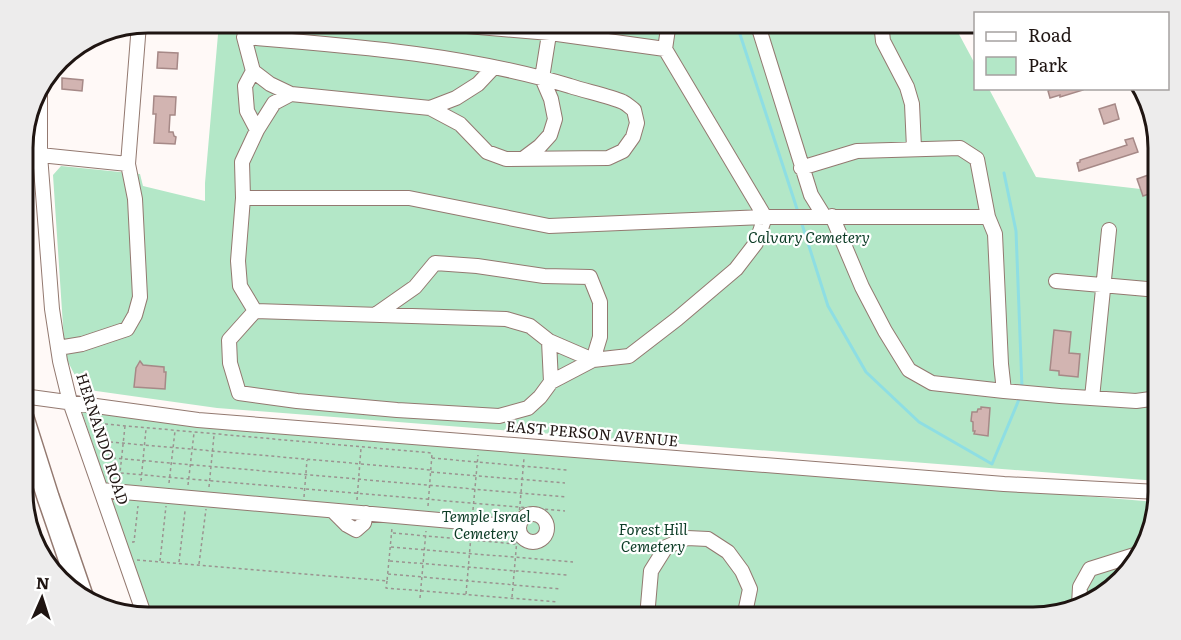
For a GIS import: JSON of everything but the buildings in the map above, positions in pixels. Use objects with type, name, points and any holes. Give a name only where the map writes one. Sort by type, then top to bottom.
[{"type":"highway","points":[[33,449],[78,583]]},
{"type":"street","points":[[58,348],[82,344],[127,329],[135,315],[140,297],[135,199],[128,164],[138,33]]},
{"type":"street","points":[[244,33],[253,70],[270,84],[291,94],[430,108],[460,124],[488,152],[506,159],[608,158],[622,151],[633,137],[637,123],[634,110],[622,102],[542,78],[458,60],[265,33]]},
{"type":"street","points":[[524,159],[549,135],[555,119],[551,99],[542,78],[550,33]]},
{"type":"street","points":[[578,33],[665,49]]},
{"type":"street","points":[[255,311],[229,340],[230,363],[239,393],[297,401],[498,416],[528,408],[540,397],[550,382],[593,360],[628,356],[677,319],[736,269],[756,243],[765,217],[665,49],[667,33]]},
{"type":"street","points":[[760,33],[811,195],[885,331],[909,370],[932,382],[1004,391],[1136,401],[1148,399]]},
{"type":"street","points":[[882,33],[883,41],[907,87],[912,104],[914,148]]},
{"type":"street","points":[[430,108],[456,98],[478,84],[494,67]]},
{"type":"street","points":[[253,70],[245,86],[247,111],[257,130]]},
{"type":"street","points":[[255,311],[240,286],[238,261],[243,198],[242,162],[257,130],[274,103],[291,94]]},
{"type":"street","name":"HERNANDO ROAD","points":[[40,109],[40,155],[52,309],[58,348],[70,402],[141,607]]},
{"type":"street","points":[[801,168],[857,151],[914,148],[960,148],[977,159],[988,217],[995,234],[1004,391]]},
{"type":"street","points":[[40,155],[128,164]]},
{"type":"street","points":[[243,198],[409,198],[549,226],[787,216],[988,217]]},
{"type":"street","points":[[1092,398],[1109,230]]},
{"type":"street","points":[[375,315],[415,287],[435,263],[477,266],[544,276],[590,277],[600,302],[600,337],[593,360]]},
{"type":"street","points":[[1056,281],[1147,289]]},
{"type":"street","points":[[255,311],[506,319],[530,326],[549,341],[593,360]]},
{"type":"street","points":[[549,341],[550,382]]},
{"type":"street","name":"EAST PERSON AVENUE","points":[[33,397],[198,420],[1004,484],[1148,491]]},
{"type":"street","points":[[101,490],[333,511],[347,525],[356,530],[364,523],[361,513],[519,527]]},
{"type":"street","points":[[648,607],[651,571],[666,547],[687,538],[708,539],[728,552],[742,571],[750,589],[746,607]]},
{"type":"street","points":[[1079,597],[1080,587],[1090,569],[1128,557]]},
{"type":"path","points":[[93,423],[432,453],[420,598]]},
{"type":"path","points":[[124,426],[120,473],[565,511]]},
{"type":"path","points":[[98,441],[565,483]]},
{"type":"path","points":[[109,458],[110,442]]},
{"type":"path","points":[[361,447],[357,493],[361,513]]},
{"type":"path","points":[[466,595],[478,448]]},
{"type":"path","points":[[512,598],[525,452]]},
{"type":"path","points":[[100,457],[566,498]]},
{"type":"path","points":[[432,458],[567,470]]},
{"type":"path","points":[[303,508],[307,459]]},
{"type":"path","points":[[393,516],[386,588],[558,602]]},
{"type":"path","points":[[392,533],[517,544]]},
{"type":"path","points":[[390,547],[573,562]]},
{"type":"path","points":[[124,558],[387,581]]},
{"type":"path","points":[[389,561],[568,574]]},
{"type":"path","points":[[387,574],[561,589]]},
{"type":"green space","name":"Calvary Cemetery","points":[[218,33],[958,33],[974,62],[974,90],[990,90],[1036,177],[1148,190],[1148,480],[217,408],[82,389],[65,356],[53,175],[61,166],[140,174],[143,186],[205,201]]},
{"type":"green space","points":[[81,409],[580,454],[1147,501],[1146,515],[1136,543],[1120,568],[1109,579],[1097,588],[1070,601],[1041,607],[148,607]]},
{"type":"waterway","points":[[740,33],[798,212]]},
{"type":"waterway","points":[[1004,173],[1016,231],[1022,388]]},
{"type":"waterway","points":[[801,221],[828,306],[866,372],[919,422],[992,464],[1020,397]]},
{"type":"park label","name":"Temple Israel Cemetery","points":[[486,526]]},
{"type":"park label","name":"Forest Hill Cemetery","points":[[653,538]]}]
